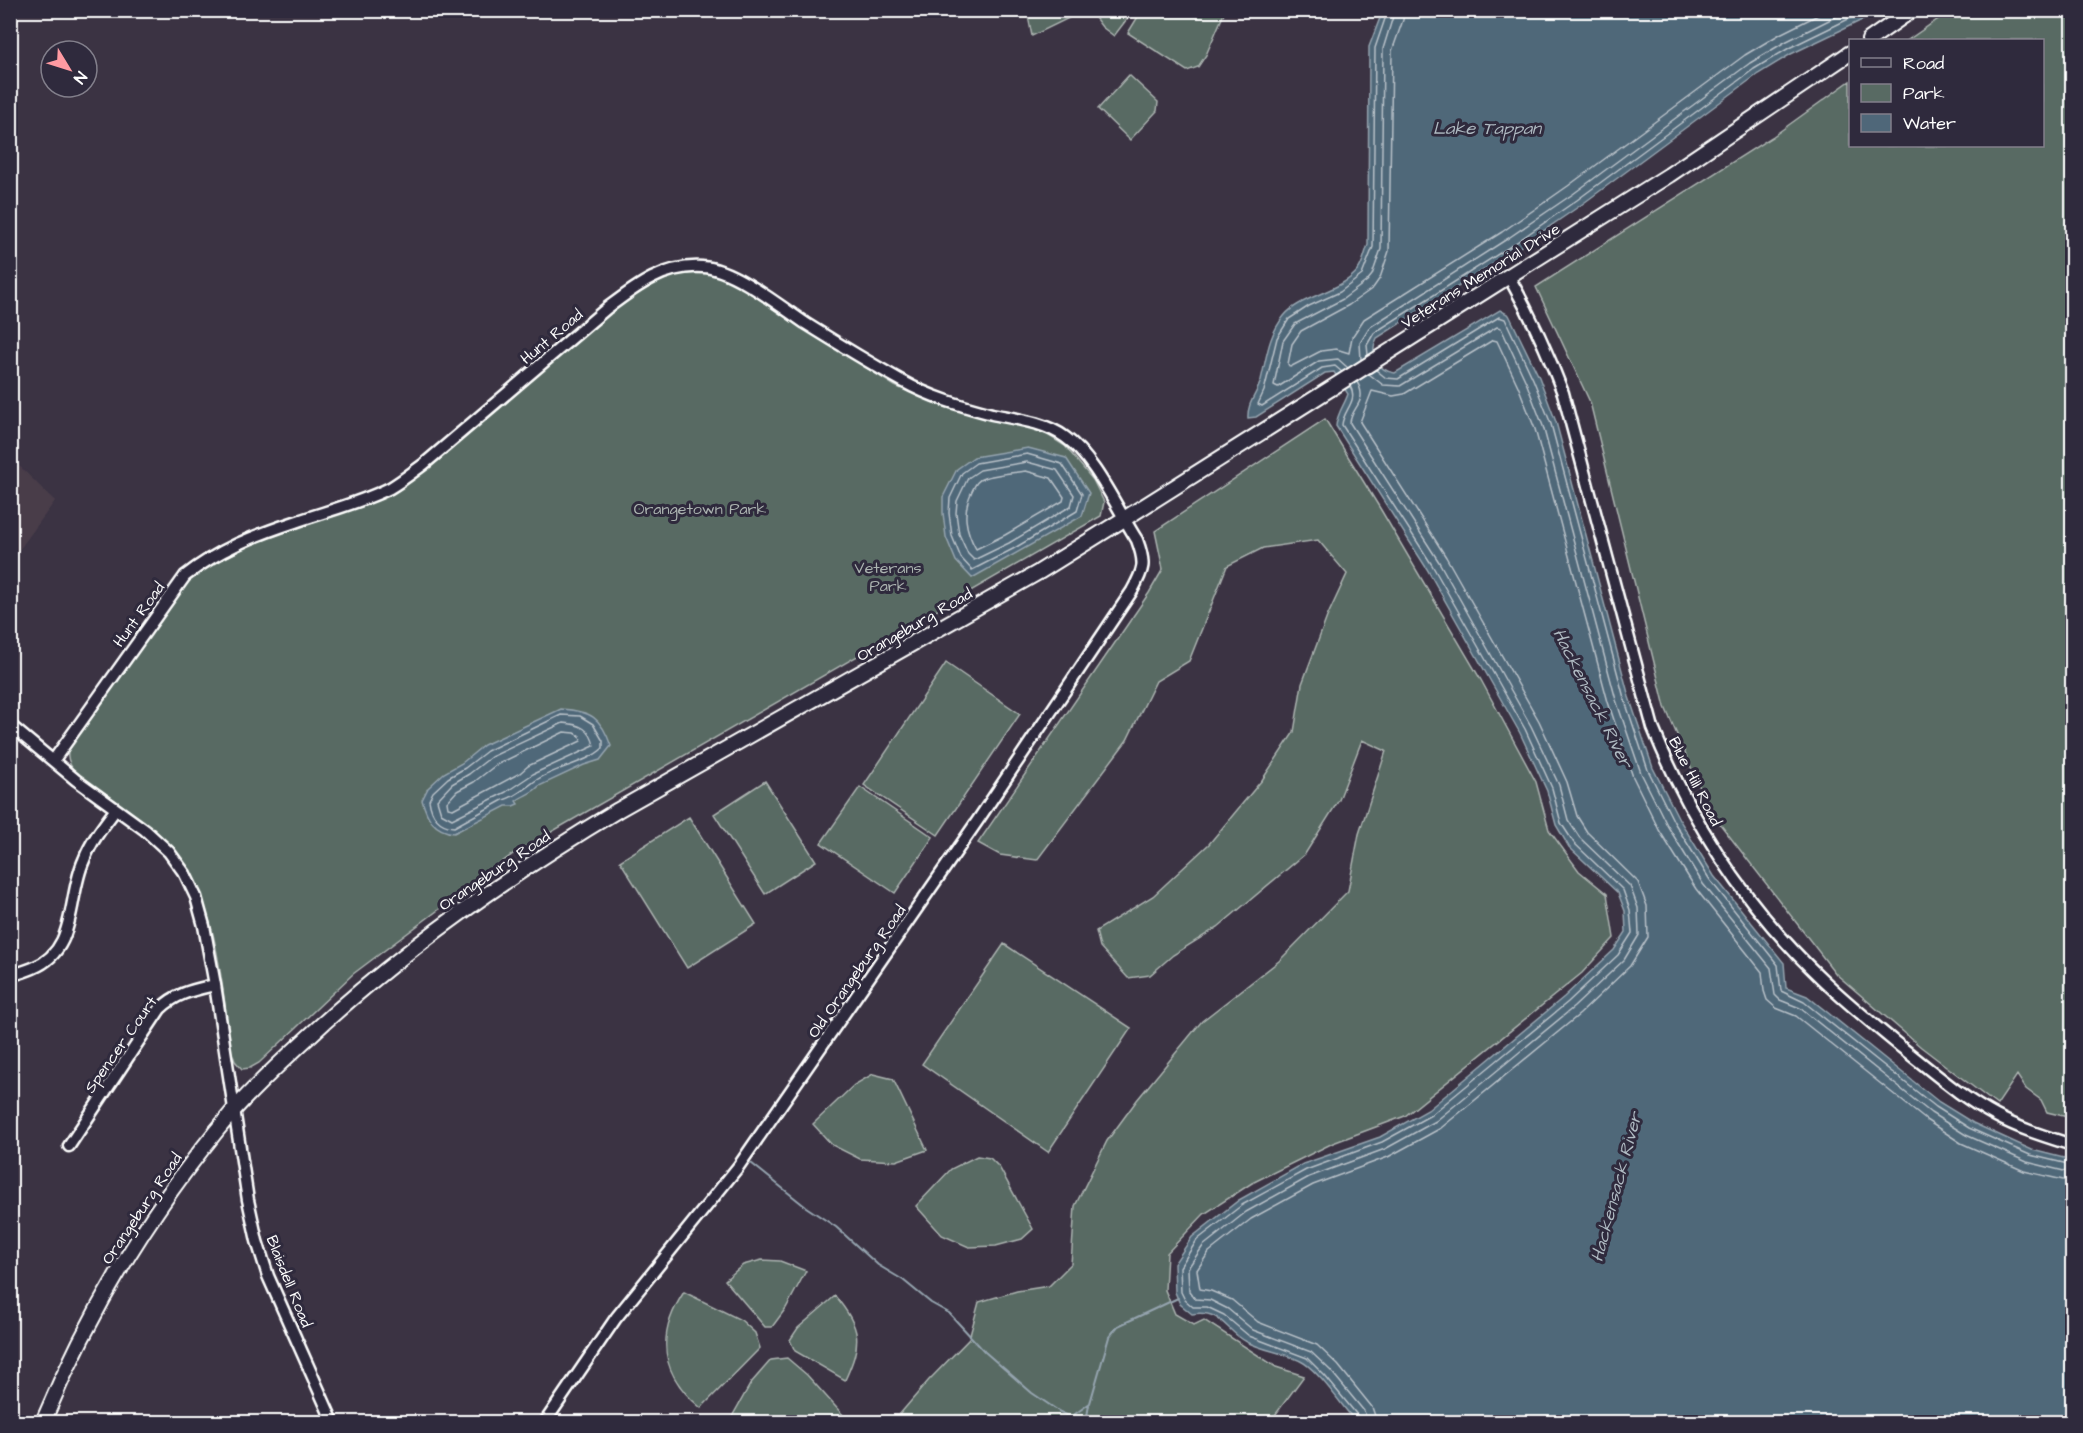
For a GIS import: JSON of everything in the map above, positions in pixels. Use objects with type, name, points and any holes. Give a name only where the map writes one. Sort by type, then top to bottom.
[{"type":"main road","points":[[1870,39],[1912,10]]},
{"type":"main road","name":"Veterans Memorial Drive","points":[[1124,519],[1679,169],[1849,54]]},
{"type":"main road","name":"Orangeburg Road","points":[[43,1422],[79,1343],[112,1281],[152,1218],[192,1162],[235,1109],[332,1015],[382,973],[435,930],[550,851],[628,804],[1039,572],[1124,519]]},
{"type":"street","name":"Hunt Road","points":[[53,761],[185,576],[202,562],[257,535],[361,501],[392,487],[424,464],[635,287],[658,274],[682,267],[705,267],[745,284],[830,338],[920,390],[975,410],[1037,424],[1057,432],[1076,445],[1124,519]]},
{"type":"street","name":"Blue Hill Road","points":[[1509,277],[1553,366],[1566,402],[1653,728],[1671,772],[1710,842],[1741,886],[1783,938],[1859,1013],[1960,1093],[1996,1116],[2032,1132],[2073,1145]]},
{"type":"street","name":"Old Orangeburg Road","points":[[545,1422],[616,1318],[738,1167],[978,820],[1132,591],[1144,561],[1137,540],[1124,519]]},
{"type":"street","name":"Blaisdell Road","points":[[10,725],[53,761],[145,830],[169,852],[185,874],[196,897],[202,916],[215,985],[256,1240],[268,1276],[333,1422]]},
{"type":"street","points":[[10,975],[17,975],[41,965],[58,949],[69,928],[83,861],[116,809]]},
{"type":"street","name":"Spencer Court","points":[[69,1146],[160,1009],[182,992],[215,985]]},
{"type":"shaded area","points":[[11,458],[55,501],[10,561]]},
{"type":"green space","points":[[1142,10],[1225,11],[1206,55],[1198,67],[1187,71],[1128,33]]},
{"type":"green space","points":[[1027,11],[1075,11],[1077,14],[1032,36]]},
{"type":"green space","points":[[1090,11],[1133,11],[1114,36],[1102,27]]},
{"type":"green space","points":[[1950,11],[2072,11],[2072,1118],[2047,1112],[2041,1100],[2026,1089],[2017,1075],[1997,1105],[1921,1047],[1836,974],[1710,811],[1665,707],[1590,402],[1536,287],[1772,137],[1849,82],[1849,147],[2044,147],[2044,39],[1909,39]]},
{"type":"green space","points":[[1129,75],[1158,102],[1157,111],[1130,140],[1098,109]]},
{"type":"green space","name":"Orangetown Park","points":[[695,269],[725,277],[895,386],[944,407],[1040,430],[1065,446],[1093,480],[1104,502],[1101,516],[513,854],[353,974],[259,1063],[242,1069],[235,1061],[231,1050],[221,973],[210,922],[190,875],[176,853],[155,830],[75,772],[68,760],[68,745],[186,581],[205,568],[252,544],[399,486],[438,461],[634,291],[667,275]]},
{"type":"green space","points":[[1325,419],[1481,680],[1536,782],[1549,830],[1579,871],[1607,894],[1614,938],[1582,973],[1405,1116],[1333,1143],[1252,1183],[1204,1214],[1167,1253],[1165,1290],[1175,1314],[1194,1325],[1204,1320],[1276,1367],[1304,1376],[1270,1422],[893,1422],[929,1380],[969,1339],[979,1302],[1017,1291],[1049,1286],[1071,1264],[1075,1206],[1107,1141],[1137,1100],[1202,1021],[1279,961],[1348,891],[1359,834],[1386,751],[1362,740],[1339,800],[1305,854],[1218,927],[1173,955],[1150,975],[1128,978],[1100,947],[1096,931],[1153,896],[1209,844],[1262,780],[1294,732],[1302,684],[1327,617],[1347,574],[1318,540],[1263,548],[1227,566],[1189,661],[1156,681],[1127,740],[1037,860],[1000,855],[978,843],[1149,593],[1163,569],[1155,531]]},
{"type":"green space","points":[[946,663],[1020,714],[938,835],[864,785]]},
{"type":"green space","points":[[765,781],[816,861],[765,894],[714,814]]},
{"type":"green space","points":[[860,787],[933,837],[895,893],[821,843]]},
{"type":"green space","points":[[689,817],[756,924],[687,968],[620,861]]},
{"type":"green space","points":[[1004,944],[1131,1028],[1048,1152],[922,1064]]},
{"type":"green space","points":[[873,1074],[893,1079],[927,1150],[896,1161],[860,1159],[832,1145],[813,1124],[854,1085]]},
{"type":"green space","points":[[977,1156],[990,1158],[999,1167],[1033,1229],[1022,1239],[996,1246],[969,1247],[942,1235],[916,1206],[951,1169]]},
{"type":"green space","points":[[762,1260],[780,1261],[806,1271],[786,1308],[772,1327],[765,1327],[725,1280],[743,1265]]},
{"type":"green space","points":[[684,1292],[741,1320],[755,1333],[760,1348],[701,1408],[677,1382],[666,1354],[669,1324]]},
{"type":"green space","points":[[835,1296],[855,1327],[856,1346],[845,1380],[795,1351],[790,1340],[798,1328]]},
{"type":"green space","points":[[787,1358],[807,1375],[843,1415],[836,1422],[729,1422],[751,1383],[771,1360]]},
{"type":"water","points":[[1383,10],[1881,11],[1791,54],[1758,74],[1581,205],[1514,251],[1377,338],[1374,355],[1383,369],[1395,373],[1500,310],[1509,315],[1539,377],[1556,422],[1629,697],[1653,768],[1679,819],[1714,876],[1784,963],[1786,988],[1807,996],[1939,1102],[1973,1123],[2032,1150],[2072,1160],[2072,1422],[1356,1422],[1324,1382],[1304,1363],[1247,1342],[1217,1318],[1202,1313],[1192,1314],[1180,1304],[1175,1292],[1174,1264],[1192,1237],[1239,1200],[1303,1164],[1380,1137],[1428,1110],[1564,997],[1614,950],[1626,932],[1625,911],[1618,893],[1569,847],[1556,825],[1547,791],[1520,733],[1427,569],[1336,426],[1348,394],[1334,372],[1325,373],[1256,417],[1248,418],[1249,408],[1261,380],[1271,339],[1284,316],[1300,303],[1342,284],[1360,267],[1364,258],[1368,245],[1369,47]]},
{"type":"water","points":[[1028,448],[1066,458],[1089,493],[1082,516],[972,578],[956,561],[946,537],[943,497],[957,469],[974,457]]},
{"type":"water","points":[[561,709],[587,714],[599,722],[611,746],[600,760],[539,786],[516,801],[518,804],[506,806],[454,833],[441,830],[432,822],[422,800],[428,788],[444,773],[462,763],[484,745]]},
{"type":"waterway","points":[[751,1163],[806,1207],[836,1227],[878,1265],[949,1313],[985,1352],[1032,1393],[1071,1417],[1090,1403],[1109,1337],[1118,1326],[1178,1298]]},
{"type":"waterway","points":[[1086,1422],[1089,1405]]},
{"type":"water label","name":"Lake Tappan","points":[[1487,128]]},
{"type":"water label","name":"Hackensack River","points":[[1593,698]]},
{"type":"water label","name":"Hackensack River","points":[[1616,1187]]},
{"type":"park label","name":"Veterans Park","points":[[888,576]]}]
